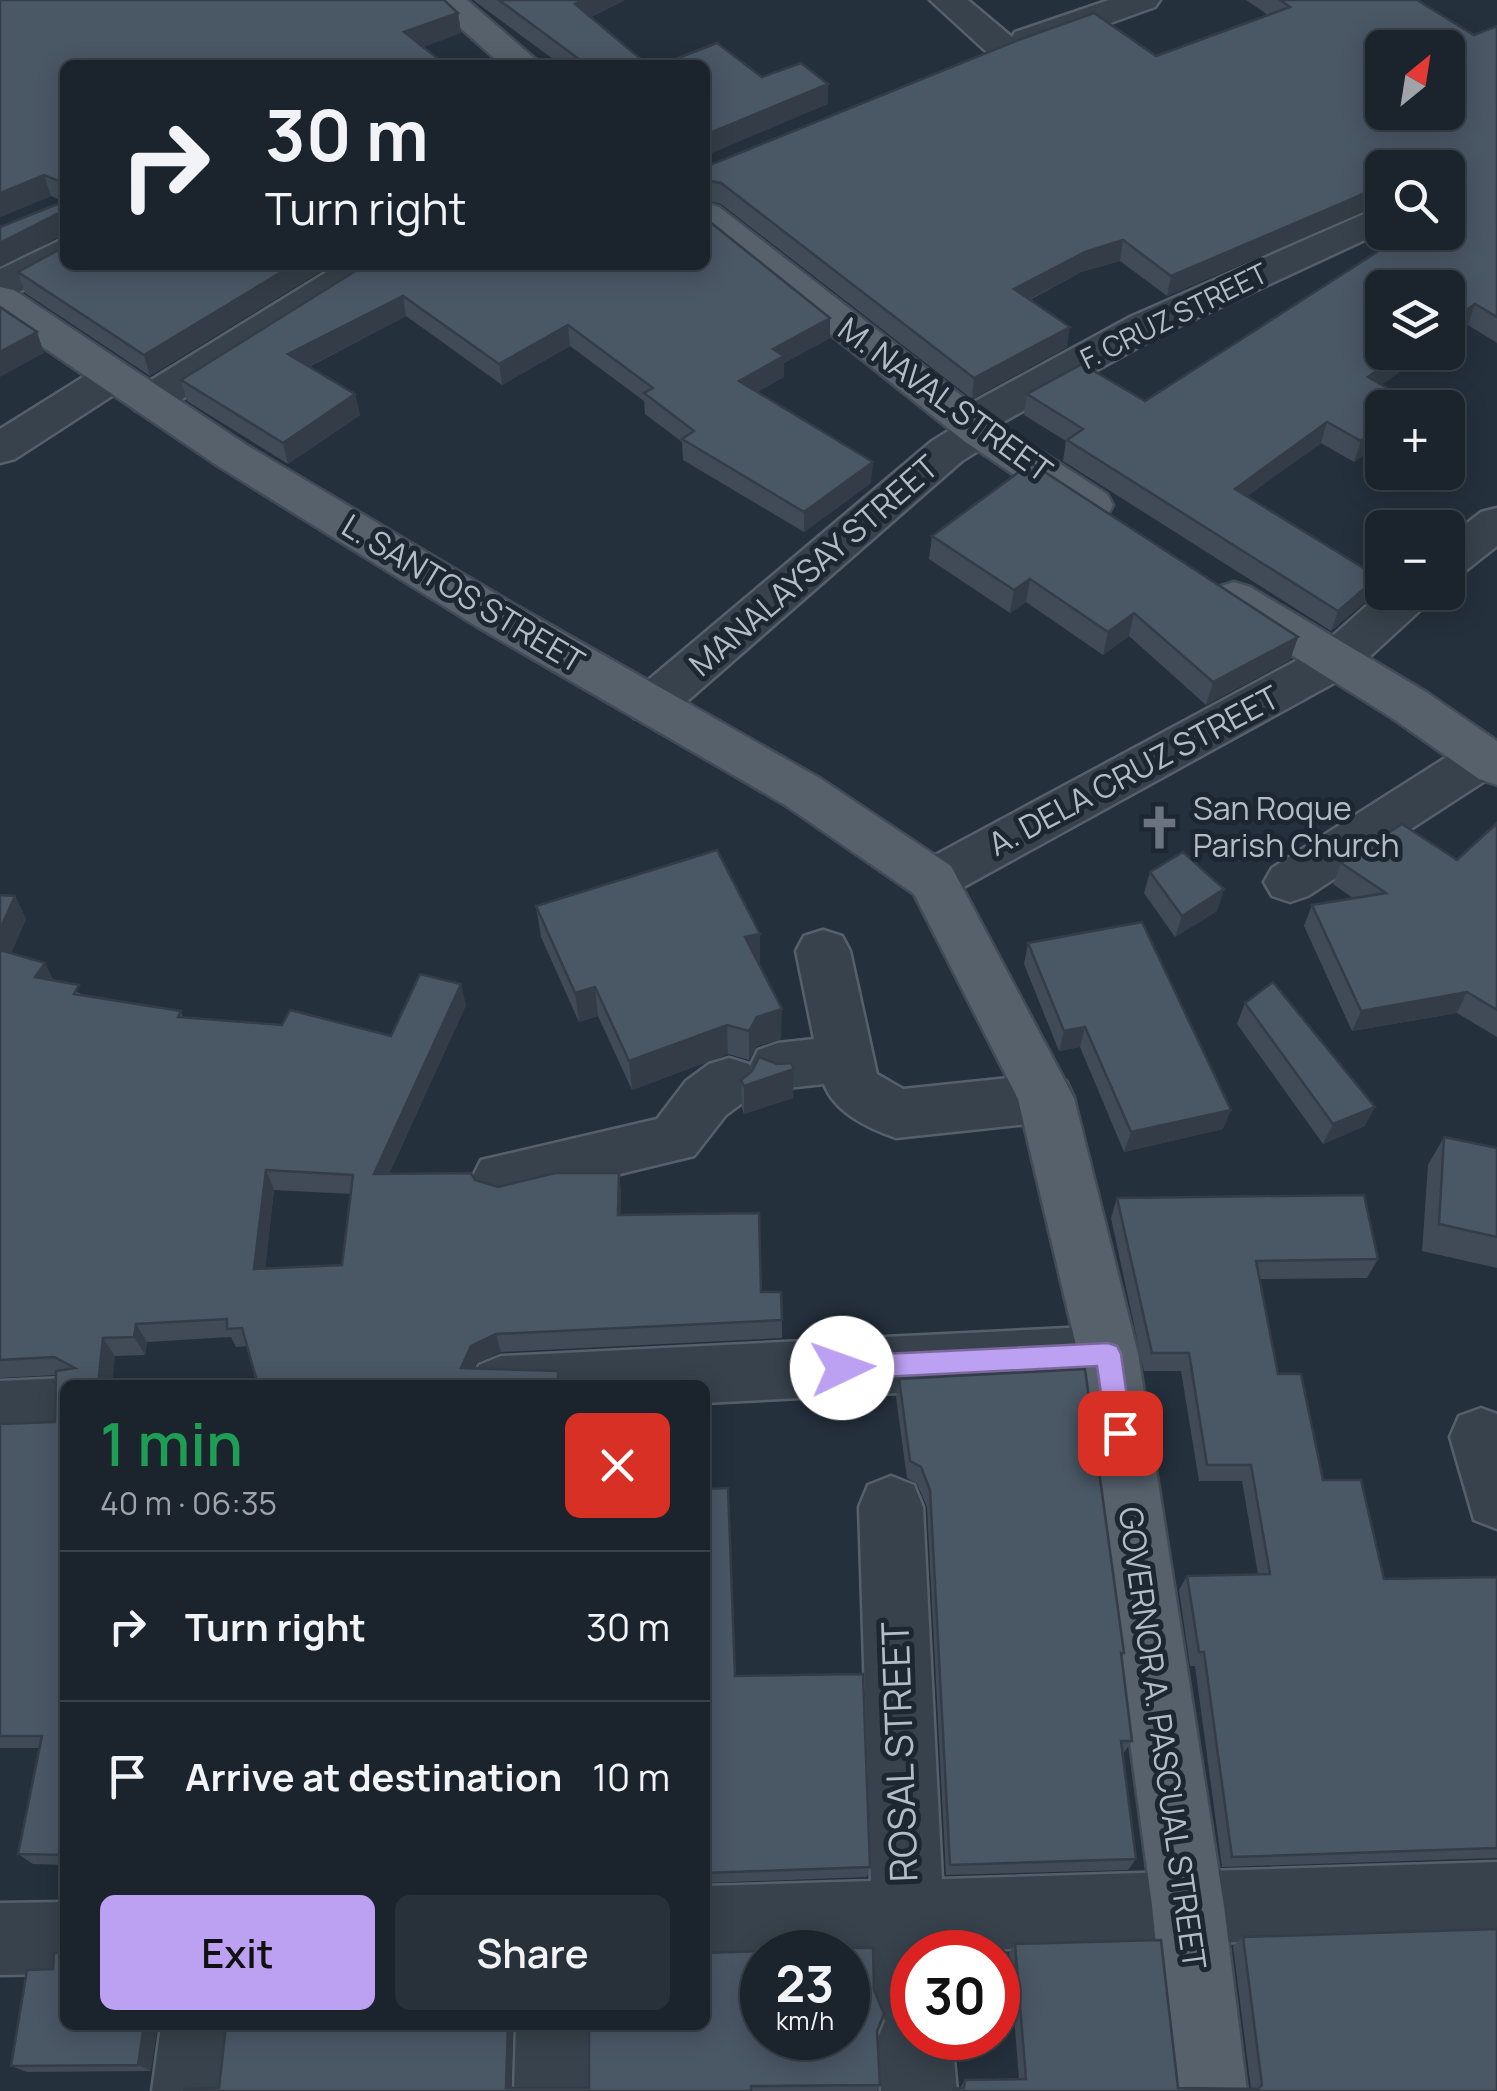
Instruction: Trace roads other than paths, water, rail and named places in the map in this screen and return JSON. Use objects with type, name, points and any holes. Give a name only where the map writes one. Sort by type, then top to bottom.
[{"type":"main road","points":[[446,0],[518,60]]},
{"type":"main road","name":"M. NAVAL STREET","points":[[710,219],[979,430],[1120,524]]},
{"type":"main road","name":"L. SANTOS STREET","points":[[0,299],[298,496],[803,792],[932,880]]},
{"type":"main road","points":[[1202,577],[1336,662],[1485,747]]},
{"type":"main road","name":"GOVERNOR A. PASCUAL STREET","points":[[932,880],[1046,1098],[1108,1354],[1188,1906],[1210,2091]]},
{"type":"street","points":[[946,0],[988,50]]},
{"type":"street","points":[[988,50],[1058,0]]},
{"type":"street","points":[[988,50],[1143,0]]},
{"type":"street","name":"F. CRUZ STREET","points":[[979,430],[987,413],[1145,326],[1365,226]]},
{"type":"street","points":[[0,286],[60,253]]},
{"type":"street","points":[[0,450],[132,388],[356,270]]},
{"type":"street","name":"MANALAYSAY STREET","points":[[651,705],[932,464],[979,430]]},
{"type":"street","points":[[1465,548],[1497,523]]},
{"type":"street","name":"A. DELA CRUZ STREET","points":[[932,880],[1336,662],[1392,610]]},
{"type":"street","points":[[1290,882],[1485,747]]},
{"type":"street","points":[[823,950],[852,1087],[896,1114],[1046,1098]]},
{"type":"street","points":[[501,1178],[674,1139],[706,1098],[753,1073],[846,1059]]},
{"type":"street","points":[[599,1380],[1108,1354]]},
{"type":"street","points":[[0,1410],[60,1407]]},
{"type":"street","points":[[1482,1437],[1497,1498]]},
{"type":"street","name":"ROSAL STREET","points":[[891,1507],[907,1930]]},
{"type":"street","points":[[710,1922],[1497,1898]]},
{"type":"street","points":[[0,1939],[60,1938]]},
{"type":"street","points":[[190,2091],[197,2030]]},
{"type":"street","points":[[552,2091],[553,2030]]},
{"type":"street","points":[[917,2060],[919,2091]]},
{"type":"place","name":"San Roque Parish Church","points":[[1160,827]]}]
